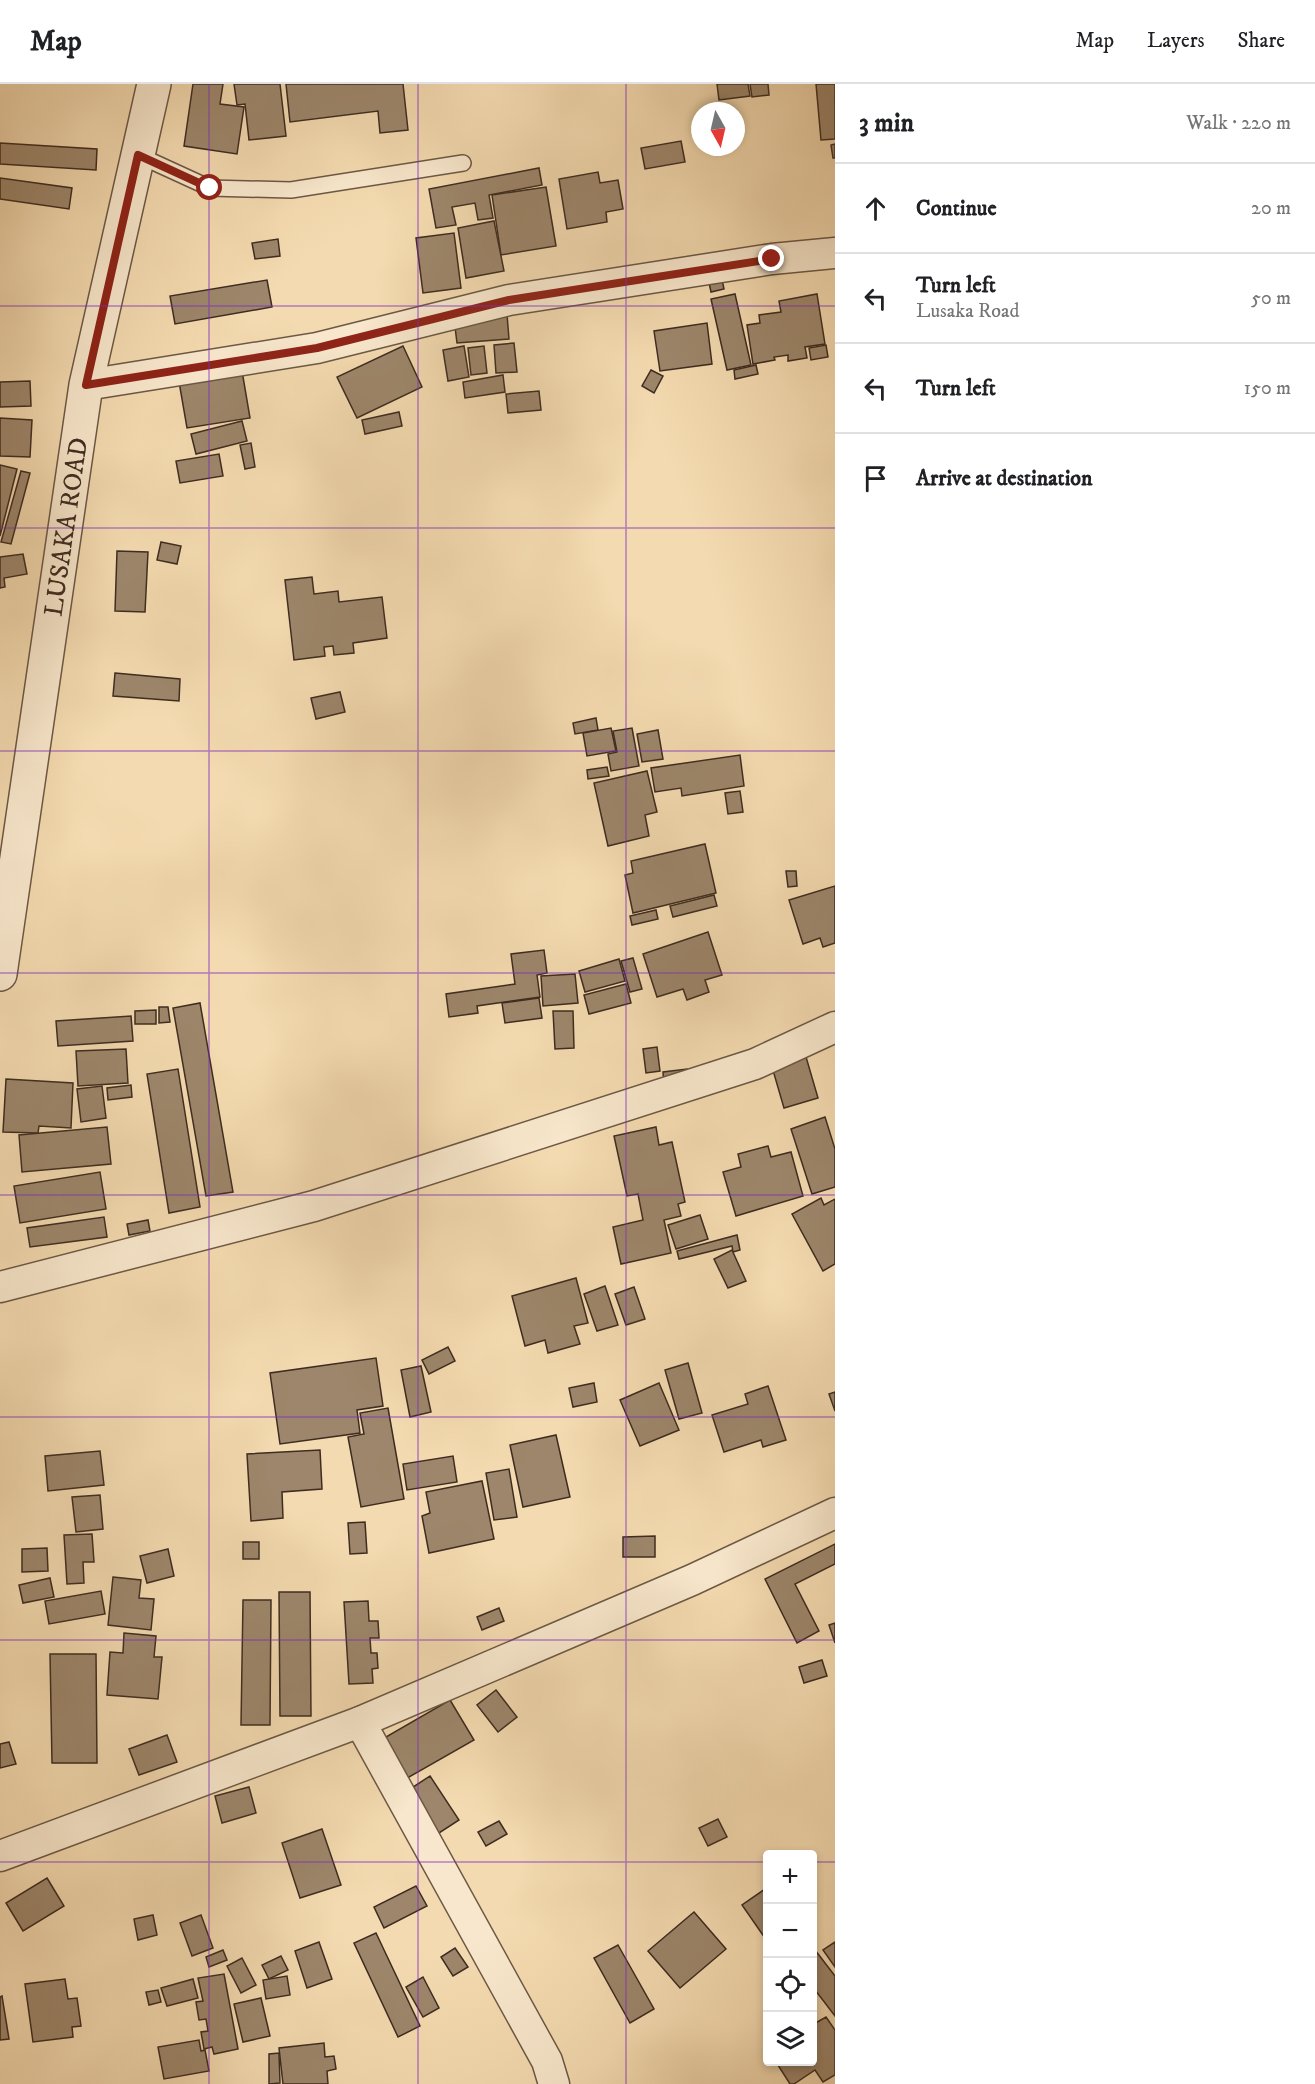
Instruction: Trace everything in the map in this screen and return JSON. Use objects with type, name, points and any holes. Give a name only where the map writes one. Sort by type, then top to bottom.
[{"type":"street","name":"LUSAKA ROAD","points":[[0,974],[86,385],[153,84]]},
{"type":"street","points":[[86,385],[317,348],[509,300],[772,259],[835,253]]},
{"type":"street","points":[[0,1287],[314,1206],[755,1064],[835,1027]]},
{"type":"street","points":[[0,1856],[360,1722],[692,1580],[835,1513]]},
{"type":"street","points":[[360,1722],[547,2061],[554,2084]]},
{"type":"lane","points":[[138,155],[210,188],[291,190],[463,163]]},
{"type":"building","points":[[193,84],[223,84],[220,104],[244,107],[237,154],[184,146]]},
{"type":"building","points":[[234,84],[280,84],[286,136],[249,140],[245,104],[237,105]]},
{"type":"building","points":[[286,84],[403,84],[408,130],[380,133],[378,111],[290,122]]},
{"type":"building","points":[[717,84],[748,84],[750,96],[719,100]]},
{"type":"building","points":[[750,84],[768,84],[769,95],[752,97]]},
{"type":"building","points":[[816,84],[835,84],[835,139],[821,140]]},
{"type":"building","points":[[681,141],[685,162],[645,169],[641,148]]},
{"type":"building","points":[[0,143],[97,149],[96,170],[0,164]]},
{"type":"building","points":[[835,144],[835,158],[833,158],[831,145]]},
{"type":"building","points":[[539,168],[542,185],[489,195],[493,218],[478,220],[475,203],[452,207],[456,225],[436,228],[429,189]]},
{"type":"building","points":[[598,172],[600,183],[618,180],[623,209],[606,212],[607,222],[567,229],[559,179]]},
{"type":"building","points":[[0,178],[72,188],[69,209],[0,199]]},
{"type":"building","points":[[546,187],[556,246],[501,255],[492,195]]},
{"type":"building","points":[[494,221],[504,271],[466,278],[458,228]]},
{"type":"building","points":[[454,233],[461,288],[423,293],[416,238]]},
{"type":"building","points":[[278,239],[280,256],[255,259],[252,243]]},
{"type":"building","points":[[720,270],[724,289],[711,292],[707,273]]},
{"type":"building","points":[[267,280],[272,307],[175,324],[170,296]]},
{"type":"building","points":[[735,294],[751,365],[727,370],[711,299]]},
{"type":"building","points":[[817,294],[825,344],[805,347],[807,358],[788,361],[788,355],[753,364],[747,325],[760,323],[759,315],[781,312],[779,301]]},
{"type":"building","points":[[507,314],[509,339],[457,343],[454,319]]},
{"type":"building","points":[[707,323],[712,364],[660,371],[654,331]]},
{"type":"building","points":[[514,343],[517,372],[496,373],[494,345]]},
{"type":"building","points":[[826,345],[828,357],[811,360],[809,348]]},
{"type":"building","points":[[403,346],[422,387],[357,418],[337,377]]},
{"type":"building","points":[[464,346],[469,377],[448,381],[443,350]]},
{"type":"building","points":[[484,346],[487,373],[471,375],[468,348]]},
{"type":"building","points":[[241,365],[250,418],[187,428],[178,376]]},
{"type":"building","points":[[756,365],[758,374],[735,379],[734,370]]},
{"type":"building","points":[[651,370],[663,376],[654,393],[642,386]]},
{"type":"building","points":[[503,375],[505,392],[465,398],[463,382]]},
{"type":"building","points":[[30,381],[31,406],[0,407],[0,382]]},
{"type":"building","points":[[539,391],[541,410],[508,413],[506,394]]},
{"type":"building","points":[[399,412],[402,426],[365,434],[362,420]]},
{"type":"building","points":[[0,418],[32,420],[30,457],[0,456]]},
{"type":"building","points":[[242,421],[247,441],[196,454],[191,434]]},
{"type":"building","points":[[251,443],[255,467],[245,469],[240,445]]},
{"type":"building","points":[[219,454],[223,476],[180,483],[176,461]]},
{"type":"building","points":[[0,465],[17,469],[0,536]]},
{"type":"building","points":[[21,471],[30,473],[11,544],[1,542]]},
{"type":"building","points":[[161,542],[181,546],[177,564],[157,560]]},
{"type":"building","points":[[117,551],[148,552],[145,612],[115,611]]},
{"type":"building","points":[[23,554],[27,574],[4,578],[5,587],[0,588],[0,557]]},
{"type":"building","points":[[312,577],[314,594],[338,591],[339,602],[382,597],[387,638],[353,643],[354,653],[334,655],[333,646],[324,647],[325,656],[294,660],[285,580]]},
{"type":"building","points":[[115,673],[180,679],[179,701],[113,696]]},
{"type":"building","points":[[340,692],[345,712],[316,719],[311,698]]},
{"type":"building","points":[[596,718],[598,730],[575,734],[573,723]]},
{"type":"building","points":[[611,728],[616,751],[587,756],[583,733]]},
{"type":"building","points":[[632,728],[639,766],[611,771],[608,754],[617,752],[613,731]]},
{"type":"building","points":[[658,730],[663,759],[642,762],[637,734]]},
{"type":"building","points":[[740,755],[744,786],[682,796],[681,788],[655,792],[651,768]]},
{"type":"building","points":[[607,767],[609,776],[588,779],[587,770]]},
{"type":"building","points":[[647,771],[657,812],[645,815],[649,836],[608,846],[594,783]]},
{"type":"building","points":[[740,791],[743,812],[728,814],[725,793]]},
{"type":"building","points":[[705,844],[716,893],[633,913],[625,875],[633,873],[631,861]]},
{"type":"building","points":[[786,871],[796,871],[797,886],[788,887]]},
{"type":"building","points":[[835,886],[835,943],[823,947],[820,938],[803,944],[789,900]]},
{"type":"building","points":[[714,895],[717,906],[673,917],[670,906]]},
{"type":"building","points":[[656,910],[658,919],[632,925],[630,916]]},
{"type":"building","points":[[708,932],[722,975],[705,980],[709,992],[687,1000],[683,989],[657,997],[643,954]]},
{"type":"building","points":[[544,950],[547,973],[537,975],[540,997],[477,1006],[478,1013],[449,1017],[446,994],[515,984],[511,954]]},
{"type":"building","points":[[633,958],[642,989],[630,992],[621,961]]},
{"type":"building","points":[[619,959],[625,981],[585,992],[579,971]]},
{"type":"building","points":[[575,974],[578,1003],[543,1006],[541,976]]},
{"type":"building","points":[[626,984],[631,1003],[589,1014],[584,995]]},
{"type":"building","points":[[539,998],[542,1018],[505,1023],[502,1003]]},
{"type":"building","points":[[200,1003],[233,1192],[206,1196],[173,1008]]},
{"type":"building","points":[[159,1007],[168,1007],[170,1022],[159,1023]]},
{"type":"building","points":[[156,1010],[156,1024],[135,1024],[135,1011]]},
{"type":"building","points":[[553,1011],[573,1011],[574,1048],[555,1049]]},
{"type":"building","points":[[131,1016],[133,1041],[58,1046],[56,1021]]},
{"type":"building","points":[[657,1047],[660,1071],[646,1073],[643,1049]]},
{"type":"building","points":[[126,1049],[128,1083],[78,1086],[76,1051]]},
{"type":"building","points":[[804,1050],[818,1098],[784,1108],[770,1060]]},
{"type":"building","points":[[178,1069],[200,1207],[169,1213],[147,1074]]},
{"type":"building","points":[[687,1069],[688,1083],[664,1085],[663,1072]]},
{"type":"building","points":[[6,1079],[73,1083],[71,1128],[39,1126],[38,1133],[3,1132]]},
{"type":"building","points":[[131,1085],[132,1097],[108,1100],[107,1088]]},
{"type":"building","points":[[102,1086],[106,1118],[81,1122],[77,1089]]},
{"type":"building","points":[[825,1117],[835,1149],[835,1187],[812,1194],[791,1129]]},
{"type":"building","points":[[107,1127],[111,1164],[22,1172],[19,1135]]},
{"type":"building","points":[[656,1127],[659,1145],[672,1142],[685,1202],[678,1204],[681,1216],[664,1220],[671,1253],[621,1264],[613,1227],[643,1220],[638,1194],[627,1196],[614,1136]]},
{"type":"building","points":[[768,1146],[771,1157],[791,1152],[803,1196],[736,1216],[723,1172],[741,1167],[738,1154]]},
{"type":"building","points":[[100,1172],[106,1209],[20,1223],[14,1186]]},
{"type":"building","points":[[821,1198],[824,1205],[835,1199],[835,1264],[823,1271],[792,1214]]},
{"type":"building","points":[[700,1215],[708,1239],[676,1249],[668,1225]]},
{"type":"building","points":[[104,1217],[107,1237],[30,1247],[27,1228]]},
{"type":"building","points":[[148,1220],[150,1231],[129,1235],[127,1224]]},
{"type":"building","points":[[737,1235],[740,1250],[733,1252],[732,1246],[679,1259],[677,1251]]},
{"type":"building","points":[[732,1250],[746,1281],[728,1288],[714,1259]]},
{"type":"building","points":[[576,1278],[588,1323],[574,1326],[580,1344],[548,1353],[545,1340],[525,1346],[512,1296]]},
{"type":"building","points":[[605,1286],[618,1325],[597,1331],[584,1294]]},
{"type":"building","points":[[634,1287],[645,1319],[626,1325],[615,1294]]},
{"type":"building","points":[[448,1347],[455,1361],[429,1374],[422,1360]]},
{"type":"building","points":[[376,1358],[383,1406],[357,1410],[360,1433],[280,1444],[270,1373]]},
{"type":"building","points":[[688,1363],[702,1413],[679,1419],[665,1370]]},
{"type":"building","points":[[421,1366],[431,1412],[410,1417],[401,1370]]},
{"type":"building","points":[[594,1383],[597,1402],[573,1407],[569,1388]]},
{"type":"building","points":[[659,1383],[679,1430],[640,1446],[620,1400]]},
{"type":"building","points":[[768,1386],[786,1440],[763,1447],[761,1440],[724,1452],[712,1415],[748,1404],[745,1394]]},
{"type":"building","points":[[835,1392],[835,1411],[829,1394]]},
{"type":"building","points":[[388,1408],[404,1499],[361,1507],[348,1437],[364,1434],[360,1413]]},
{"type":"building","points":[[556,1435],[570,1497],[523,1507],[510,1445]]},
{"type":"building","points":[[320,1450],[322,1489],[282,1492],[283,1518],[251,1521],[247,1454]]},
{"type":"building","points":[[100,1451],[104,1485],[48,1491],[45,1456]]},
{"type":"building","points":[[453,1456],[457,1482],[407,1490],[403,1464]]},
{"type":"building","points":[[509,1469],[517,1517],[494,1520],[486,1473]]},
{"type":"building","points":[[482,1481],[494,1539],[429,1553],[422,1516],[430,1513],[426,1492]]},
{"type":"building","points":[[100,1495],[103,1529],[76,1532],[72,1497]]},
{"type":"building","points":[[365,1522],[367,1553],[350,1554],[348,1523]]},
{"type":"building","points":[[92,1534],[94,1562],[83,1562],[84,1583],[67,1584],[64,1535]]},
{"type":"building","points":[[655,1536],[655,1557],[623,1557],[623,1537]]},
{"type":"building","points":[[243,1542],[259,1542],[259,1559],[243,1559]]},
{"type":"building","points":[[835,1544],[835,1564],[795,1584],[819,1631],[797,1643],[765,1579]]},
{"type":"building","points":[[47,1548],[48,1571],[22,1572],[22,1549]]},
{"type":"building","points":[[168,1549],[174,1576],[147,1583],[140,1556]]},
{"type":"building","points":[[113,1577],[141,1580],[139,1598],[154,1599],[151,1630],[108,1625]]},
{"type":"building","points":[[50,1578],[54,1597],[23,1603],[19,1585]]},
{"type":"building","points":[[101,1591],[105,1614],[49,1624],[45,1601]]},
{"type":"building","points":[[279,1592],[310,1592],[311,1716],[280,1716]]},
{"type":"building","points":[[243,1600],[271,1600],[270,1725],[241,1725]]},
{"type":"building","points":[[368,1601],[369,1621],[378,1621],[379,1638],[370,1638],[371,1653],[377,1653],[378,1668],[372,1669],[373,1683],[349,1684],[344,1602]]},
{"type":"building","points":[[499,1608],[504,1621],[482,1630],[477,1617]]},
{"type":"building","points":[[835,1623],[835,1643],[829,1625]]},
{"type":"building","points":[[124,1633],[156,1636],[154,1657],[162,1657],[158,1699],[107,1695],[110,1652],[123,1653]]},
{"type":"building","points":[[50,1654],[96,1654],[97,1763],[52,1763]]},
{"type":"building","points":[[822,1660],[827,1676],[804,1683],[799,1667]]},
{"type":"building","points":[[496,1690],[517,1717],[498,1732],[477,1705]]},
{"type":"building","points":[[450,1700],[474,1740],[402,1781],[379,1741]]},
{"type":"building","points":[[167,1735],[177,1762],[139,1775],[129,1749]]},
{"type":"building","points":[[9,1742],[16,1764],[0,1768],[0,1744]]},
{"type":"building","points":[[430,1776],[459,1820],[436,1835],[407,1791]]},
{"type":"building","points":[[249,1787],[256,1813],[222,1823],[215,1796]]},
{"type":"building","points":[[718,1819],[727,1837],[708,1846],[699,1828]]},
{"type":"building","points":[[499,1821],[507,1834],[486,1846],[478,1832]]},
{"type":"building","points":[[322,1829],[341,1885],[300,1898],[282,1843]]},
{"type":"building","points":[[47,1878],[64,1906],[23,1931],[6,1903]]},
{"type":"building","points":[[416,1886],[427,1906],[384,1928],[374,1907]]},
{"type":"building","points":[[763,1890],[763,1935],[742,1905]]},
{"type":"building","points":[[694,1912],[726,1949],[680,1988],[648,1951]]},
{"type":"building","points":[[153,1915],[157,1935],[138,1940],[134,1919]]},
{"type":"building","points":[[201,1915],[213,1948],[192,1956],[180,1923]]},
{"type":"building","points":[[376,1933],[420,2026],[398,2037],[354,1943]]},
{"type":"building","points":[[319,1942],[332,1979],[307,1988],[295,1951]]},
{"type":"building","points":[[835,1942],[835,1967],[823,1950]]},
{"type":"building","points":[[618,1945],[654,2009],[630,2023],[594,1958]]},
{"type":"building","points":[[455,1948],[468,1967],[453,1976],[441,1957]]},
{"type":"building","points":[[223,1950],[227,1960],[209,1967],[206,1957]]},
{"type":"building","points":[[817,1953],[835,1976],[835,2016],[817,1993]]},
{"type":"building","points":[[281,1956],[288,1970],[269,1979],[262,1965]]},
{"type":"building","points":[[242,1958],[256,1985],[241,1993],[227,1966]]},
{"type":"building","points":[[224,1974],[238,2049],[214,2054],[212,2047],[204,2049],[201,2032],[208,2031],[206,2019],[199,2020],[196,2002],[203,2001],[198,1978]]},
{"type":"building","points":[[287,1976],[290,1995],[266,1999],[263,1980]]},
{"type":"building","points":[[423,1977],[439,2008],[423,2017],[406,1987]]},
{"type":"building","points":[[65,1979],[68,1999],[77,1998],[81,2026],[72,2027],[73,2037],[33,2042],[25,1984]]},
{"type":"building","points":[[193,1979],[198,1998],[167,2006],[161,1988]]},
{"type":"building","points":[[158,1990],[161,2002],[149,2005],[146,1992]]},
{"type":"building","points":[[2,1996],[9,2039],[0,2040],[0,1997]]},
{"type":"building","points":[[261,1998],[270,2036],[243,2042],[234,2004]]},
{"type":"building","points":[[826,2017],[835,2030],[835,2075],[823,2082],[815,2070],[794,2084],[790,2084],[779,2066],[817,2066],[817,2022]]},
{"type":"building","points":[[199,2040],[201,2051],[205,2050],[209,2071],[164,2079],[158,2047]]},
{"type":"building","points":[[324,2043],[325,2057],[334,2056],[336,2069],[327,2071],[328,2084],[283,2084],[279,2048]]},
{"type":"building","points":[[279,2053],[280,2083],[269,2084],[269,2054]]},
{"type":"route","points":[[210,188],[138,155],[86,385],[317,348],[509,300],[772,259]]}]
